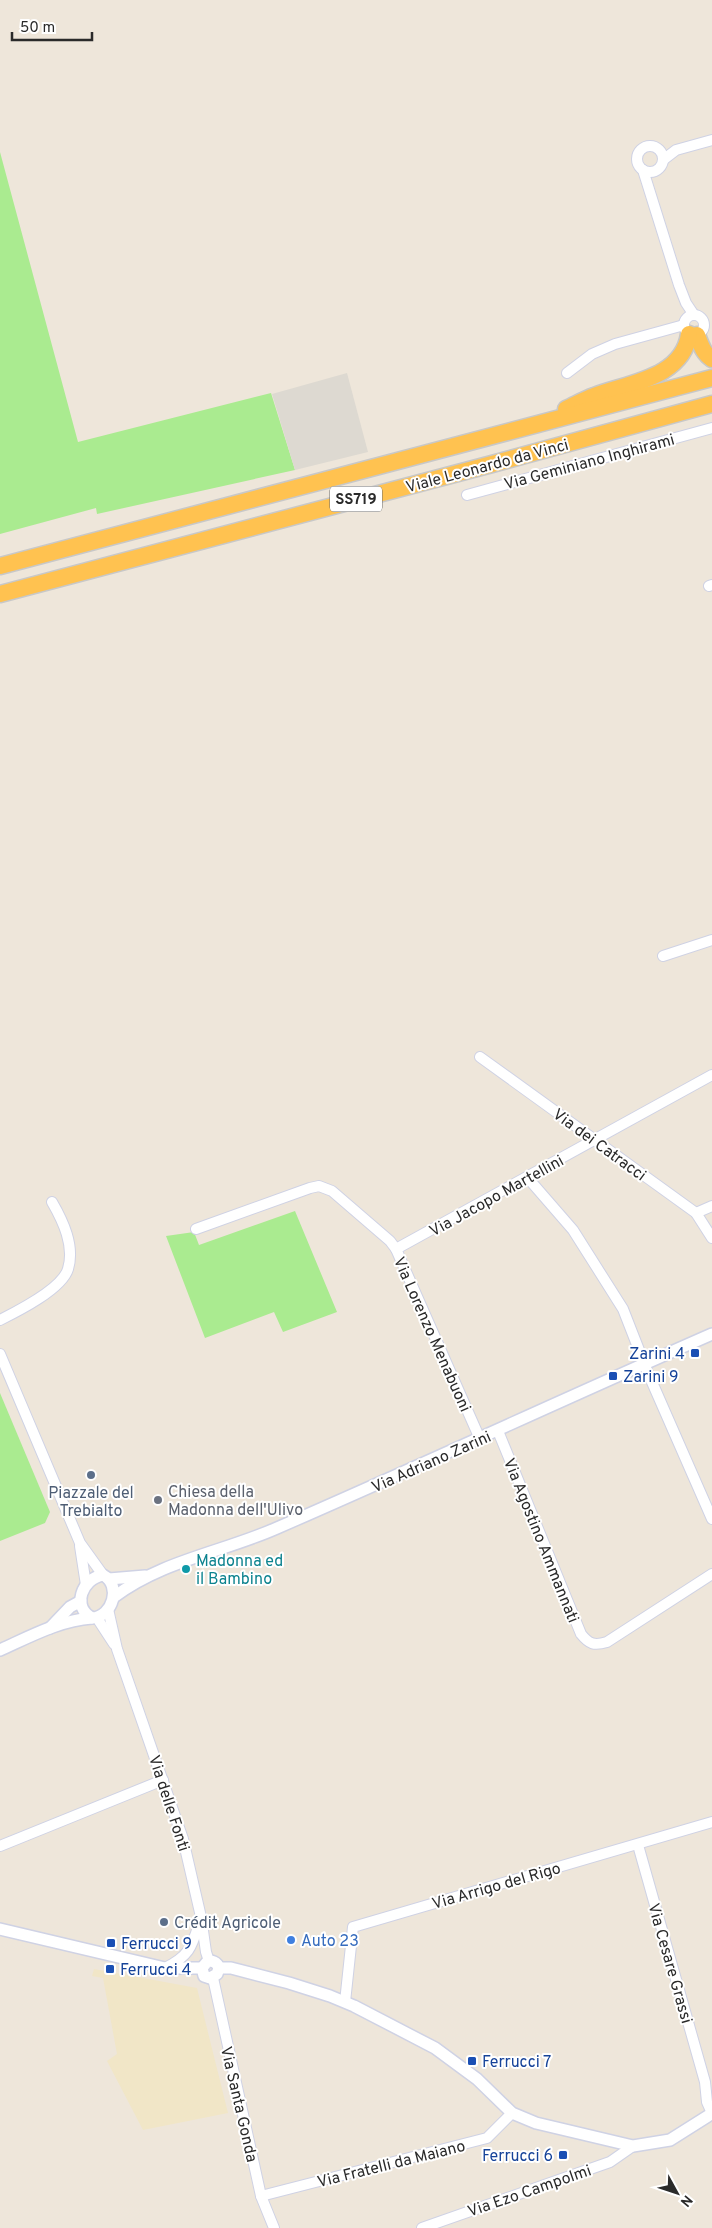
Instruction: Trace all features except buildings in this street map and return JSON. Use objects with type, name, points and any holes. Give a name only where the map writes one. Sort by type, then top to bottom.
[{"type":"highway","points":[[690,326],[702,349],[712,359]]},
{"type":"highway","points":[[532,426],[593,396],[661,372],[678,361],[684,352],[690,326]]},
{"type":"highway","name":"Viale Leonardo da Vinci","points":[[0,566],[712,378]]},
{"type":"highway","name":"Viale Leonardo da Vinci","points":[[0,594],[712,404]]},
{"type":"street","points":[[663,160],[659,150],[654,146],[644,147],[637,158],[637,163],[648,171],[658,170],[663,160],[676,150],[712,140]]},
{"type":"street","points":[[567,373],[592,354],[614,344],[690,326],[686,303],[653,197],[648,171]]},
{"type":"street","name":"Via Geminiano Inghirami","points":[[467,495],[712,428]]},
{"type":"street","points":[[663,956],[712,940]]},
{"type":"street","name":"Via dei Catracci","points":[[480,1057],[696,1213],[712,1238]]},
{"type":"street","name":"Via Jacopo Martellini","points":[[396,1249],[712,1075]]},
{"type":"street","points":[[527,1177],[573,1230],[623,1309],[712,1518]]},
{"type":"street","name":"Via Lorenzo Menabuoni","points":[[196,1230],[319,1186],[332,1191],[396,1249],[480,1439]]},
{"type":"street","points":[[2,1320],[58,1284],[68,1270],[66,1227],[52,1202]]},
{"type":"street","points":[[696,1213],[712,1206]]},
{"type":"street","name":"Via Adriano Zarini","points":[[146,1576],[259,1536],[712,1334]]},
{"type":"street","points":[[0,1354],[80,1543],[112,1584],[114,1597]]},
{"type":"street","points":[[0,1369],[9,1376]]},
{"type":"street","name":"Via Agostino Ammannati","points":[[498,1431],[581,1634],[592,1644],[599,1645],[607,1642],[712,1574]]},
{"type":"street","points":[[80,1543],[86,1585]]},
{"type":"street","points":[[95,1618],[86,1615],[82,1609],[81,1601],[86,1585],[91,1579],[146,1576]]},
{"type":"street","points":[[0,1650],[78,1619],[95,1618],[108,1609],[114,1597],[146,1576]]},
{"type":"street","points":[[49,1629],[70,1607],[81,1601]]},
{"type":"street","name":"Via delle Fonti","points":[[108,1609],[116,1649],[183,1839],[211,1969]]},
{"type":"street","name":"Via delle Fonti","points":[[95,1618],[116,1649]]},
{"type":"street","points":[[0,1846],[163,1780]]},
{"type":"street","name":"Via Arrigo del Rigo","points":[[345,2002],[354,1927],[712,1822]]},
{"type":"street","name":"Via Cesare Grassi","points":[[638,1845],[705,2082],[707,2102],[711,2116]]},
{"type":"street","points":[[165,1968],[178,1962],[189,1951],[201,1917]]},
{"type":"street","points":[[0,1929],[165,1968],[232,1968],[345,2002],[435,2048],[477,2079],[512,2114],[566,2130],[633,2146],[670,2140],[711,2116]]},
{"type":"street","name":"Via Santa Gonda","points":[[211,1969],[261,2196],[274,2228]]},
{"type":"street","name":"Via Cesare Grassi","points":[[705,2082],[712,2095]]},
{"type":"street","name":"Via Fratelli da Maiano","points":[[261,2196],[487,2138],[512,2114]]},
{"type":"street","name":"Via Ezo Campolmi","points":[[422,2228],[610,2162],[633,2146]]},
{"type":"shaded area","points":[[347,373],[368,452],[295,470],[272,394]]},
{"type":"shaded area","points":[[94,1969],[197,1988],[228,2113],[143,2130],[107,2061],[117,2054],[103,1978],[92,1976]]},
{"type":"green space","points":[[0,152],[78,442],[271,393],[295,470],[97,514],[96,508],[0,534]]},
{"type":"green space","points":[[295,1211],[337,1312],[283,1332],[274,1312],[205,1338],[166,1236],[194,1232],[199,1245]]},
{"type":"green space","points":[[0,1393],[50,1512],[45,1523],[0,1541]]},
{"type":"place","name":"Zarini 4","points":[[695,1353]]},
{"type":"place","name":"Zarini 9","points":[[613,1376]]},
{"type":"place","name":"Piazzale del Trebialto","points":[[91,1475]]},
{"type":"place","name":"Chiesa della Madonna dell'Ulivo","points":[[158,1500]]},
{"type":"place","name":"Madonna ed il Bambino","points":[[186,1569]]},
{"type":"place","name":"Crédit Agricole","points":[[164,1922]]},
{"type":"place","name":"Auto 23","points":[[291,1940]]},
{"type":"place","name":"Ferrucci 9","points":[[111,1943]]},
{"type":"place","name":"Ferrucci 4","points":[[110,1969]]},
{"type":"place","name":"Ferrucci 7","points":[[472,2061]]},
{"type":"place","name":"Ferrucci 6","points":[[563,2155]]}]
